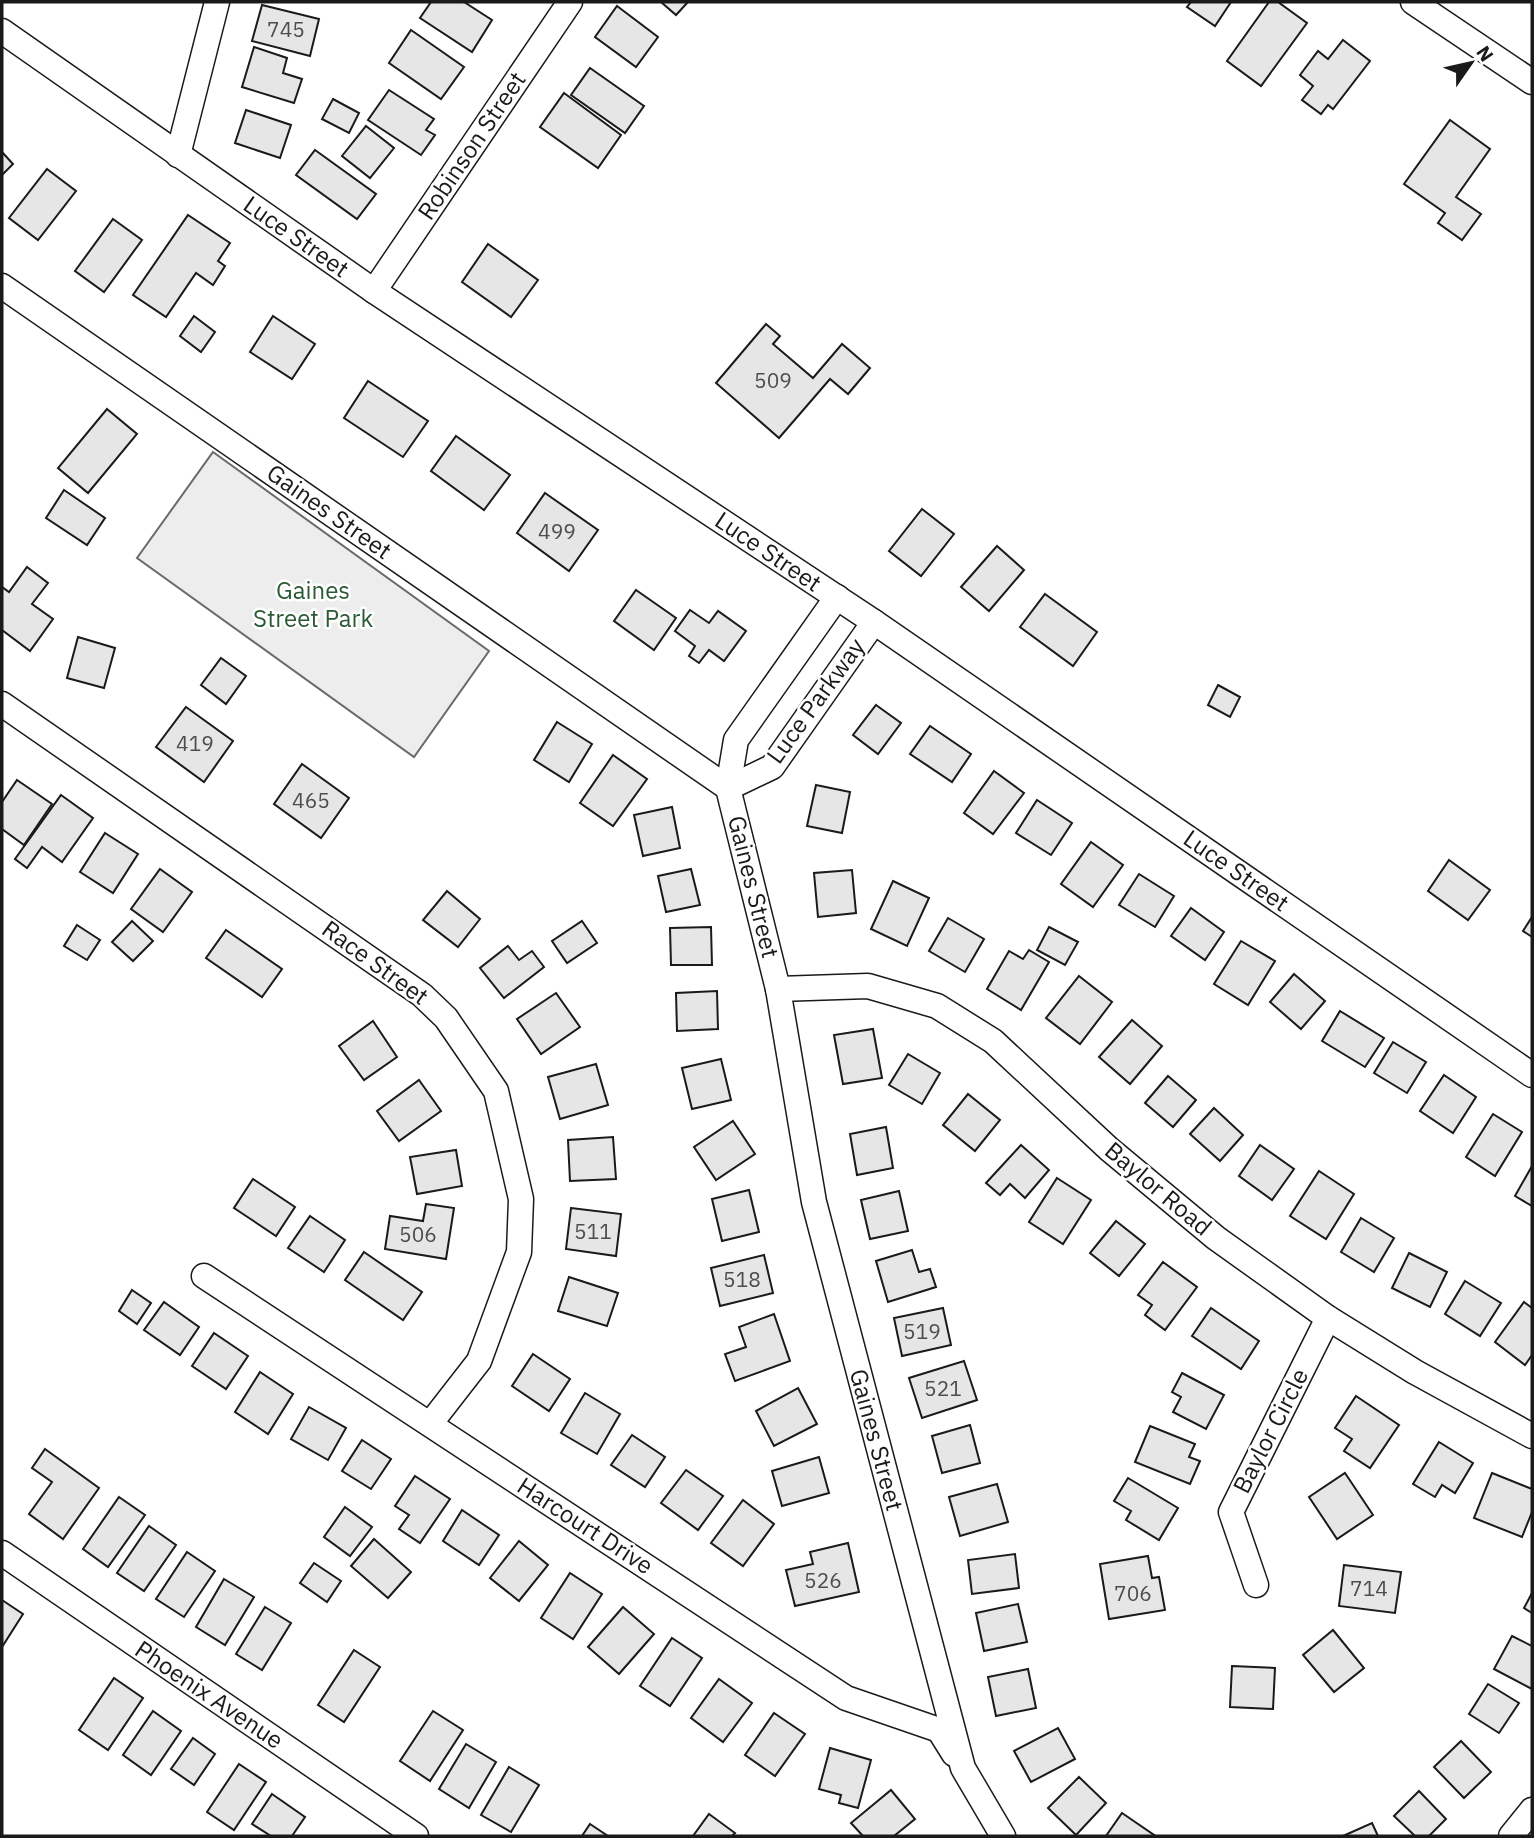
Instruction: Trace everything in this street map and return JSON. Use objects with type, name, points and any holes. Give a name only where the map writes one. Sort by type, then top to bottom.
[{"type":"street","points":[[178,155],[217,2]]},
{"type":"street","name":"Robinson Street","points":[[374,291],[570,2]]},
{"type":"street","points":[[1413,2],[1532,82]]},
{"type":"street","name":"Luce Street","points":[[2,31],[374,291],[874,622],[1532,1075]]},
{"type":"street","name":"Gaines Street","points":[[2,286],[728,788],[778,989],[814,1202],[962,1768],[1003,1836]]},
{"type":"street","name":"Luce Parkway","points":[[728,788],[736,740],[837,597]]},
{"type":"street","name":"Luce Parkway","points":[[728,788],[772,767],[874,622]]},
{"type":"street","name":"Race Street","points":[[2,704],[422,995],[446,1018],[496,1091],[521,1199],[519,1252],[480,1361],[430,1424]]},
{"type":"street","name":"Baylor Road","points":[[778,989],[868,986],[937,1006],[993,1041],[1109,1149],[1216,1238],[1328,1318],[1415,1372],[1532,1436]]},
{"type":"street","name":"Harcourt Drive","points":[[204,1276],[846,1698],[939,1730],[962,1768]]},
{"type":"street","name":"Baylor Circle","points":[[1256,1585],[1231,1512],[1328,1318]]},
{"type":"street","name":"Phoenix Avenue","points":[[2,1553],[416,1836]]},
{"type":"street","points":[[1511,1836],[1532,1810]]},
{"type":"green space","name":"Gaines Street Park","points":[[213,452],[489,651],[414,757],[137,558]]},
{"type":"building","points":[[431,2],[464,2],[492,20],[472,52],[420,18]]},
{"type":"building","points":[[661,2],[688,2],[676,15]]},
{"type":"building","points":[[1191,2],[1231,2],[1215,26],[1187,7]]},
{"type":"building","points":[[1269,2],[1278,2],[1307,23],[1261,86],[1227,61]]},
{"type":"building","points":[[262,5],[319,19],[310,56],[252,41]]},
{"type":"building","points":[[617,6],[658,37],[636,67],[595,37]]},
{"type":"building","points":[[411,30],[464,67],[441,99],[389,63]]},
{"type":"building","points":[[1343,40],[1370,61],[1333,109],[1328,105],[1321,114],[1302,100],[1313,86],[1300,75],[1318,51],[1328,59]]},
{"type":"building","points":[[254,47],[287,58],[283,73],[302,79],[294,103],[242,87]]},
{"type":"building","points":[[590,68],[644,106],[625,133],[571,95]]},
{"type":"building","points":[[389,90],[434,119],[426,130],[435,135],[421,155],[368,120]]},
{"type":"building","points":[[564,93],[621,135],[598,168],[540,127]]},
{"type":"building","points":[[333,99],[359,113],[349,133],[322,119]]},
{"type":"building","points":[[246,110],[291,125],[280,158],[235,143]]},
{"type":"building","points":[[1450,120],[1490,149],[1456,197],[1481,214],[1462,240],[1438,223],[1445,213],[1404,184]]},
{"type":"building","points":[[366,126],[394,148],[370,178],[342,156]]},
{"type":"building","points":[[315,150],[376,194],[357,219],[296,175]]},
{"type":"building","points":[[2,152],[13,164],[2,175]]},
{"type":"building","points":[[47,169],[76,191],[38,240],[9,218]]},
{"type":"building","points":[[188,215],[230,243],[218,261],[225,266],[213,285],[196,273],[166,317],[133,295]]},
{"type":"building","points":[[113,219],[142,240],[104,292],[75,271]]},
{"type":"building","points":[[488,244],[538,280],[511,317],[462,282]]},
{"type":"building","points":[[194,316],[215,332],[201,352],[180,336]]},
{"type":"building","points":[[273,316],[315,344],[292,379],[250,352]]},
{"type":"building","points":[[766,324],[780,336],[773,344],[813,378],[842,344],[870,368],[848,394],[830,379],[779,438],[716,383]]},
{"type":"building","points":[[368,381],[428,421],[403,457],[344,418]]},
{"type":"building","points":[[107,409],[137,434],[88,493],[58,468]]},
{"type":"building","points":[[456,436],[510,475],[484,510],[431,471]]},
{"type":"building","points":[[64,490],[105,518],[87,545],[46,518]]},
{"type":"building","points":[[545,493],[598,530],[569,571],[517,533]]},
{"type":"building","points":[[922,509],[954,534],[921,576],[889,551]]},
{"type":"building","points":[[997,546],[1024,570],[989,611],[961,587]]},
{"type":"building","points":[[27,567],[48,583],[32,604],[53,619],[30,651],[2,630],[2,587],[9,592]]},
{"type":"building","points":[[636,590],[676,618],[654,650],[614,621]]},
{"type":"building","points":[[1045,594],[1097,632],[1073,666],[1020,627]]},
{"type":"building","points":[[690,610],[709,623],[718,611],[746,631],[724,661],[709,650],[699,663],[689,656],[695,646],[675,631]]},
{"type":"building","points":[[78,637],[115,648],[104,688],[67,678]]},
{"type":"building","points":[[221,658],[246,676],[226,704],[201,685]]},
{"type":"building","points":[[1218,685],[1240,697],[1230,717],[1208,705]]},
{"type":"building","points":[[876,705],[901,723],[878,754],[853,735]]},
{"type":"building","points":[[186,707],[233,741],[204,782],[156,747]]},
{"type":"building","points":[[557,722],[592,744],[569,782],[534,760]]},
{"type":"building","points":[[930,726],[971,754],[952,782],[910,754]]},
{"type":"building","points":[[613,755],[647,779],[613,826],[580,803]]},
{"type":"building","points":[[302,764],[349,798],[321,838],[274,804]]},
{"type":"building","points":[[994,771],[1024,793],[993,834],[964,813]]},
{"type":"building","points":[[17,780],[52,804],[24,845],[2,829],[2,802]]},
{"type":"building","points":[[816,785],[850,792],[842,833],[807,826]]},
{"type":"building","points":[[61,795],[93,818],[62,862],[42,847],[27,868],[15,859]]},
{"type":"building","points":[[1037,800],[1072,823],[1051,855],[1016,833]]},
{"type":"building","points":[[672,807],[680,848],[643,856],[634,815]]},
{"type":"building","points":[[105,833],[138,854],[113,893],[80,872]]},
{"type":"building","points":[[1091,842],[1123,865],[1093,907],[1061,884]]},
{"type":"building","points":[[1449,860],[1490,890],[1468,920],[1428,891]]},
{"type":"building","points":[[160,869],[192,892],[163,932],[131,909]]},
{"type":"building","points":[[691,869],[700,905],[666,912],[658,876]]},
{"type":"building","points":[[852,870],[856,913],[818,917],[814,873]]},
{"type":"building","points":[[1139,874],[1174,896],[1155,927],[1119,905]]},
{"type":"building","points":[[893,881],[929,898],[907,946],[871,929]]},
{"type":"building","points":[[447,891],[480,919],[458,947],[423,920]]},
{"type":"building","points":[[1191,908],[1224,932],[1205,960],[1171,936]]},
{"type":"building","points":[[1532,917],[1532,937],[1523,931]]},
{"type":"building","points":[[948,918],[984,939],[965,972],[929,951]]},
{"type":"building","points":[[132,921],[153,941],[133,961],[112,942]]},
{"type":"building","points":[[582,921],[597,943],[567,963],[552,941]]},
{"type":"building","points":[[77,925],[100,940],[87,960],[64,946]]},
{"type":"building","points":[[711,927],[712,965],[671,965],[670,928]]},
{"type":"building","points":[[1049,927],[1078,942],[1065,965],[1037,950]]},
{"type":"building","points":[[226,930],[282,969],[262,997],[206,958]]},
{"type":"building","points":[[1241,941],[1275,961],[1248,1005],[1214,984]]},
{"type":"building","points":[[508,946],[519,960],[532,951],[544,967],[504,998],[480,968]]},
{"type":"building","points":[[1029,950],[1049,962],[1021,1010],[987,989],[1009,951],[1023,959]]},
{"type":"building","points":[[1294,974],[1325,1001],[1301,1029],[1270,1002]]},
{"type":"building","points":[[1079,976],[1112,1002],[1080,1044],[1046,1018]]},
{"type":"building","points":[[717,991],[718,1029],[677,1031],[676,993]]},
{"type":"building","points":[[556,993],[580,1027],[541,1054],[517,1019]]},
{"type":"building","points":[[1340,1011],[1384,1038],[1365,1067],[1322,1041]]},
{"type":"building","points":[[1132,1020],[1162,1046],[1130,1084],[1099,1057]]},
{"type":"building","points":[[373,1021],[397,1057],[364,1080],[339,1046]]},
{"type":"building","points":[[873,1029],[882,1078],[843,1084],[834,1035]]},
{"type":"building","points":[[1393,1042],[1426,1062],[1407,1093],[1374,1073]]},
{"type":"building","points":[[908,1054],[940,1073],[922,1104],[889,1085]]},
{"type":"building","points":[[721,1059],[731,1100],[692,1109],[682,1068]]},
{"type":"building","points":[[596,1064],[608,1105],[560,1119],[548,1077]]},
{"type":"building","points":[[1444,1075],[1476,1097],[1453,1133],[1420,1111]]},
{"type":"building","points":[[1168,1076],[1196,1100],[1173,1127],[1145,1103]]},
{"type":"building","points":[[419,1080],[441,1111],[399,1141],[377,1111]]},
{"type":"building","points":[[968,1094],[1000,1120],[975,1151],[943,1125]]},
{"type":"building","points":[[1214,1108],[1243,1135],[1220,1161],[1190,1134]]},
{"type":"building","points":[[1493,1114],[1522,1132],[1495,1176],[1466,1157]]},
{"type":"building","points":[[733,1121],[755,1154],[716,1180],[694,1147]]},
{"type":"building","points":[[886,1127],[893,1168],[857,1175],[850,1134]]},
{"type":"building","points":[[613,1137],[616,1179],[570,1181],[568,1140]]},
{"type":"building","points":[[1021,1145],[1049,1170],[1025,1198],[1010,1184],[1000,1195],[986,1183]]},
{"type":"building","points":[[1260,1145],[1294,1169],[1272,1200],[1239,1176]]},
{"type":"building","points":[[456,1150],[462,1186],[417,1194],[410,1157]]},
{"type":"building","points":[[1532,1166],[1532,1206],[1515,1196]]},
{"type":"building","points":[[1319,1171],[1354,1194],[1326,1239],[1290,1216]]},
{"type":"building","points":[[1057,1178],[1091,1200],[1063,1244],[1029,1222]]},
{"type":"building","points":[[253,1179],[295,1207],[276,1236],[234,1208]]},
{"type":"building","points":[[749,1190],[759,1232],[722,1241],[712,1199]]},
{"type":"building","points":[[899,1191],[908,1231],[870,1239],[861,1200]]},
{"type":"building","points":[[426,1204],[454,1208],[446,1259],[385,1249],[390,1216],[423,1221]]},
{"type":"building","points":[[571,1208],[621,1214],[616,1256],[566,1249]]},
{"type":"building","points":[[310,1216],[345,1240],[324,1272],[288,1248]]},
{"type":"building","points":[[1361,1218],[1394,1238],[1374,1272],[1341,1252]]},
{"type":"building","points":[[1116,1221],[1145,1244],[1119,1276],[1090,1253]]},
{"type":"building","points":[[912,1250],[919,1272],[930,1269],[936,1287],[888,1302],[876,1261]]},
{"type":"building","points":[[364,1252],[422,1292],[403,1320],[345,1280]]},
{"type":"building","points":[[1409,1253],[1447,1272],[1430,1307],[1392,1288]]},
{"type":"building","points":[[764,1255],[773,1293],[720,1306],[711,1268]]},
{"type":"building","points":[[1163,1262],[1197,1287],[1165,1330],[1145,1315],[1152,1305],[1138,1295]]},
{"type":"building","points":[[569,1277],[618,1293],[607,1326],[558,1311]]},
{"type":"building","points":[[1465,1281],[1501,1303],[1480,1336],[1445,1314]]},
{"type":"building","points":[[132,1290],[151,1303],[137,1324],[119,1311]]},
{"type":"building","points":[[164,1302],[199,1327],[180,1355],[144,1330]]},
{"type":"building","points":[[1524,1302],[1532,1308],[1532,1355],[1525,1365],[1495,1342]]},
{"type":"building","points":[[943,1308],[951,1345],[902,1356],[894,1318]]},
{"type":"building","points":[[1211,1308],[1259,1341],[1241,1369],[1192,1336]]},
{"type":"building","points":[[774,1314],[790,1361],[735,1381],[725,1354],[746,1347],[739,1327]]},
{"type":"building","points":[[214,1333],[248,1356],[226,1389],[192,1366]]},
{"type":"building","points":[[533,1354],[570,1379],[549,1411],[512,1386]]},
{"type":"building","points":[[964,1361],[977,1400],[922,1418],[909,1378]]},
{"type":"building","points":[[260,1372],[293,1394],[268,1434],[235,1412]]},
{"type":"building","points":[[1182,1373],[1224,1395],[1206,1429],[1173,1412],[1181,1397],[1172,1392]]},
{"type":"building","points":[[798,1388],[817,1424],[774,1446],[756,1411]]},
{"type":"building","points":[[585,1393],[620,1414],[597,1454],[561,1433]]},
{"type":"building","points":[[1356,1396],[1399,1425],[1370,1468],[1344,1451],[1352,1439],[1335,1428]]},
{"type":"building","points":[[309,1407],[346,1428],[328,1460],[291,1439]]},
{"type":"building","points":[[970,1425],[980,1463],[942,1473],[932,1436]]},
{"type":"building","points":[[1150,1426],[1195,1444],[1189,1457],[1200,1461],[1190,1484],[1135,1462]]},
{"type":"building","points":[[632,1435],[665,1457],[645,1487],[611,1465]]},
{"type":"building","points":[[362,1440],[391,1459],[371,1489],[342,1471]]},
{"type":"building","points":[[1439,1442],[1473,1463],[1455,1493],[1442,1485],[1435,1497],[1413,1484]]},
{"type":"building","points":[[45,1449],[99,1488],[63,1539],[29,1514],[52,1482],[32,1468]]},
{"type":"building","points":[[819,1457],[829,1493],[782,1506],[772,1471]]},
{"type":"building","points":[[686,1470],[723,1496],[698,1530],[661,1503]]},
{"type":"building","points":[[1345,1473],[1373,1515],[1337,1539],[1309,1497]]},
{"type":"building","points":[[1492,1473],[1532,1489],[1532,1512],[1522,1537],[1474,1518]]},
{"type":"building","points":[[415,1476],[450,1499],[420,1543],[399,1529],[409,1515],[395,1506]]},
{"type":"building","points":[[1128,1478],[1178,1508],[1159,1540],[1126,1520],[1131,1511],[1114,1501]]},
{"type":"building","points":[[997,1484],[1008,1522],[960,1536],[949,1497]]},
{"type":"building","points":[[119,1497],[145,1515],[108,1567],[83,1549]]},
{"type":"building","points":[[743,1500],[774,1524],[743,1566],[711,1543]]},
{"type":"building","points":[[345,1507],[372,1527],[350,1556],[324,1537]]},
{"type":"building","points":[[462,1510],[499,1535],[479,1565],[443,1541]]},
{"type":"building","points":[[149,1526],[176,1545],[144,1591],[117,1573]]},
{"type":"building","points":[[374,1539],[411,1572],[388,1598],[351,1566]]},
{"type":"building","points":[[519,1541],[548,1565],[519,1601],[490,1578]]},
{"type":"building","points":[[848,1543],[859,1592],[795,1606],[786,1570],[813,1564],[810,1552]]},
{"type":"building","points":[[187,1552],[215,1571],[184,1617],[156,1599]]},
{"type":"building","points":[[1015,1554],[1019,1588],[972,1594],[968,1560]]},
{"type":"building","points":[[1148,1556],[1152,1578],[1159,1577],[1165,1610],[1109,1619],[1100,1564]]},
{"type":"building","points":[[314,1563],[341,1581],[327,1602],[300,1583]]},
{"type":"building","points":[[1344,1565],[1401,1572],[1395,1613],[1339,1606]]},
{"type":"building","points":[[570,1573],[602,1594],[573,1639],[541,1618]]},
{"type":"building","points":[[224,1579],[254,1597],[225,1645],[196,1627]]},
{"type":"building","points":[[1532,1593],[1532,1613],[1524,1608]]},
{"type":"building","points":[[2,1600],[23,1614],[2,1647]]},
{"type":"building","points":[[1018,1604],[1027,1642],[984,1651],[976,1613]]},
{"type":"building","points":[[265,1607],[291,1623],[262,1670],[236,1654]]},
{"type":"building","points":[[623,1607],[654,1634],[619,1674],[588,1647]]},
{"type":"building","points":[[1333,1630],[1364,1668],[1334,1692],[1303,1655]]},
{"type":"building","points":[[1512,1636],[1532,1646],[1532,1689],[1494,1669]]},
{"type":"building","points":[[672,1638],[702,1658],[670,1706],[640,1686]]},
{"type":"building","points":[[354,1650],[380,1667],[344,1722],[318,1705]]},
{"type":"building","points":[[1232,1666],[1275,1668],[1273,1709],[1230,1707]]},
{"type":"building","points":[[1028,1669],[1036,1708],[996,1716],[988,1677]]},
{"type":"building","points":[[114,1678],[143,1698],[108,1750],[79,1730]]},
{"type":"building","points":[[719,1679],[752,1703],[723,1742],[691,1718]]},
{"type":"building","points":[[1488,1684],[1519,1703],[1499,1733],[1469,1714]]},
{"type":"building","points":[[153,1711],[181,1731],[151,1775],[123,1755]]},
{"type":"building","points":[[433,1711],[463,1730],[430,1781],[400,1761]]},
{"type":"building","points":[[774,1713],[805,1734],[775,1776],[745,1755]]},
{"type":"building","points":[[1058,1728],[1075,1759],[1031,1782],[1014,1751]]},
{"type":"building","points":[[193,1738],[215,1754],[194,1785],[171,1769]]},
{"type":"building","points":[[1461,1741],[1491,1772],[1464,1798],[1434,1767]]},
{"type":"building","points":[[466,1744],[496,1762],[469,1808],[439,1789]]},
{"type":"building","points":[[830,1748],[871,1760],[858,1808],[839,1803],[841,1795],[819,1789]]},
{"type":"building","points":[[239,1764],[266,1782],[234,1830],[207,1812]]},
{"type":"building","points":[[509,1767],[539,1785],[511,1832],[481,1815]]},
{"type":"building","points":[[1079,1777],[1106,1803],[1076,1835],[1048,1808]]},
{"type":"building","points":[[891,1790],[915,1819],[894,1836],[863,1836],[851,1823]]},
{"type":"building","points":[[1419,1791],[1446,1819],[1429,1836],[1415,1836],[1394,1816]]},
{"type":"building","points":[[272,1794],[305,1817],[292,1836],[271,1836],[252,1824]]},
{"type":"building","points":[[1122,1813],[1154,1835],[1106,1836]]},
{"type":"building","points":[[709,1814],[735,1833],[732,1836],[693,1836]]},
{"type":"building","points":[[1372,1823],[1378,1836],[1343,1836]]},
{"type":"building","points":[[590,1824],[608,1836],[582,1836]]}]
